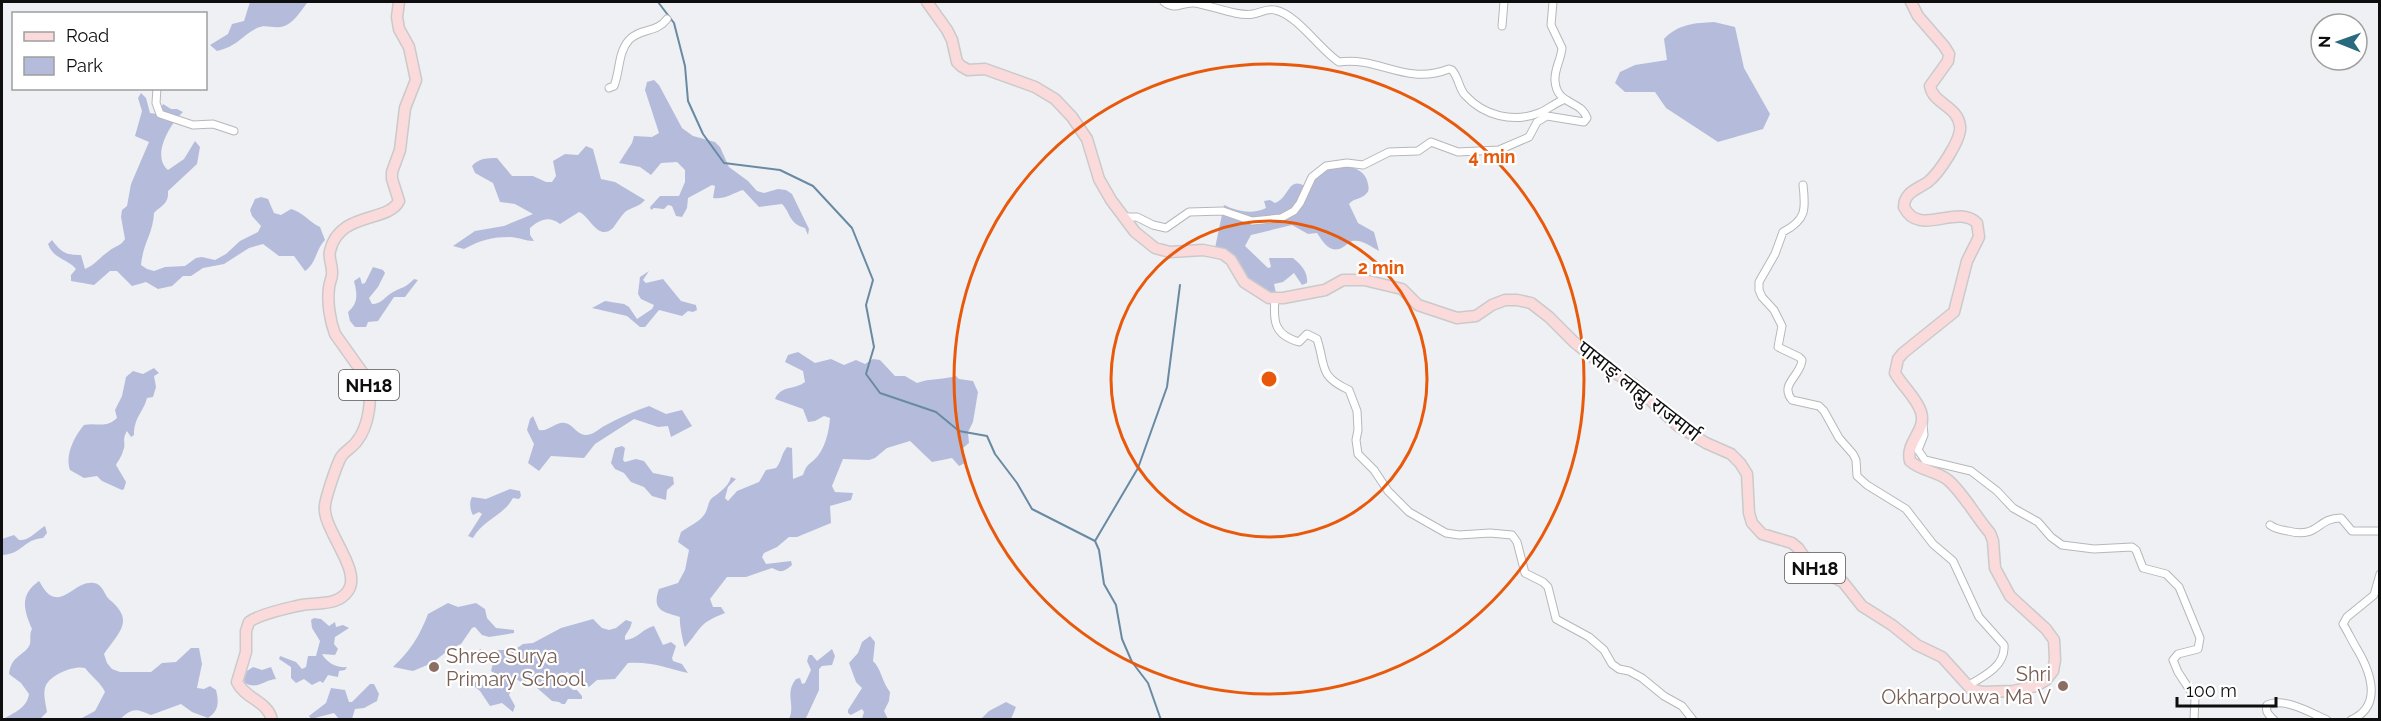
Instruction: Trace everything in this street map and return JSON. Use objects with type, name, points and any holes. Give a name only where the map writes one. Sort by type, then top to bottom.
[{"type":"main road","name":"NH18","points":[[272,720],[266,706],[246,695],[237,682],[246,652],[246,631],[249,622],[262,615],[297,605],[333,602],[349,590],[351,582],[349,571],[324,507],[339,462],[361,434],[369,409],[370,387],[332,326],[328,299],[332,275],[329,254],[331,247],[344,229],[356,220],[390,211],[399,201],[392,172],[400,150],[405,108],[416,80],[409,47],[399,29],[397,17],[399,2]]},
{"type":"main road","points":[[927,2],[952,40],[957,62],[961,66],[968,70],[985,69],[1035,87],[1055,99],[1072,117],[1087,139],[1099,179],[1135,232],[1155,248],[1163,251],[1176,253],[1203,250],[1224,254],[1231,260],[1244,282],[1264,296],[1275,298]]},
{"type":"main road","points":[[1911,2],[1918,16],[1949,54],[1948,61],[1930,86],[1931,93],[1957,115],[1960,132],[1953,148],[1936,174],[1908,195],[1904,207],[1911,215],[1924,222],[1965,216],[1977,223],[1980,233],[1967,261],[1954,312],[1904,353],[1895,366],[1898,379],[1910,393],[1922,414],[1922,423],[1908,450],[1910,461],[1930,473],[1945,478],[1959,493],[1990,533],[1993,541],[1995,568],[2010,596],[2046,628],[2054,640],[2053,671],[2037,686],[1989,693],[1977,692],[1967,686]]},
{"type":"main road","name":"पासाङ् लाह्मु राजमार्ग","points":[[1275,298],[1325,290],[1343,280],[1357,280],[1402,289],[1418,305],[1457,318],[1476,316],[1491,305],[1505,300],[1531,303],[1601,364],[1633,384],[1678,426],[1706,443],[1731,454],[1740,463],[1747,474],[1749,513],[1756,529],[1762,534],[1791,543],[1798,548],[1810,565],[1843,582],[1862,606],[1892,625],[1917,645],[1942,657],[1967,686]]},
{"type":"street","points":[[1164,2],[1175,7],[1192,3],[1252,15],[1266,10],[1276,10],[1306,31],[1339,62],[1356,61],[1419,76],[1449,69],[1456,74],[1464,94],[1487,112],[1507,117],[1516,119],[1537,114],[1563,100]]},
{"type":"street","points":[[1502,26],[1504,2]]},
{"type":"street","points":[[1123,217],[1137,217],[1166,228],[1189,213],[1223,211],[1252,221],[1281,218],[1294,211],[1312,177],[1326,166],[1347,163],[1363,165],[1389,152],[1418,151],[1431,142],[1464,152],[1507,148],[1529,137],[1537,122],[1547,116],[1584,122],[1587,118],[1582,109],[1563,100],[1557,90],[1555,69],[1562,48],[1551,25],[1553,2]]},
{"type":"street","points":[[609,88],[614,86],[622,51],[630,38],[657,28],[667,19]]},
{"type":"street","points":[[157,90],[156,103],[160,114],[193,125],[213,124],[234,130]]},
{"type":"street","points":[[1803,185],[1802,218],[1793,228],[1783,232],[1775,254],[1760,282],[1762,297],[1782,326],[1778,347],[1802,360],[1800,370],[1788,385],[1788,394],[1792,400],[1819,406],[1824,411],[1839,438],[1853,454],[1856,460],[1856,472],[1861,480],[1906,510],[1938,548],[1953,561],[1979,617],[2004,645],[2004,655],[1996,667],[1967,686]]},
{"type":"street","points":[[1275,298],[1274,320],[1278,330],[1299,342],[1307,334],[1317,339],[1323,368],[1330,380],[1349,390],[1357,411],[1358,454],[1374,470],[1396,500],[1409,512],[1446,533],[1459,535],[1490,533],[1512,536],[1517,543],[1525,573],[1544,582],[1548,587],[1556,619],[1589,637],[1604,650],[1619,669],[1642,678],[1664,696],[1682,706],[1693,720]]},
{"type":"street","points":[[1922,423],[1924,435],[1918,450],[1925,460],[1971,471],[1997,491],[2013,508],[2038,522],[2051,537],[2062,544],[2094,549],[2132,547],[2136,550],[2143,568],[2162,572],[2172,579],[2183,597],[2191,621],[2200,638],[2198,649],[2178,654],[2173,660],[2195,698],[2194,720]]},
{"type":"street","points":[[2270,525],[2274,529],[2300,535],[2311,533],[2331,519],[2341,518],[2352,531],[2379,531]]},
{"type":"street","points":[[2351,720],[2368,713],[2376,705],[2378,692],[2373,675],[2343,624],[2347,617],[2374,595],[2379,574]]},
{"type":"street","points":[[2274,720],[2266,709],[2267,705],[2277,702],[2313,711],[2327,720]]},
{"type":"green space","points":[[250,2],[345,2],[307,3],[288,24],[280,27],[260,27],[230,47],[217,51],[210,45],[228,34],[232,24],[244,21]]},
{"type":"green space","points":[[1714,22],[1735,27],[1744,68],[1770,114],[1763,129],[1718,142],[1666,108],[1655,92],[1625,92],[1615,83],[1620,72],[1635,65],[1667,60],[1664,39],[1675,30],[1694,24]]},
{"type":"green space","points":[[654,80],[682,128],[693,136],[715,142],[720,147],[729,167],[757,191],[764,193],[778,189],[792,194],[809,229],[808,235],[805,228],[793,221],[782,204],[759,207],[743,190],[725,197],[713,198],[715,186],[712,185],[688,198],[687,208],[682,217],[676,216],[672,206],[668,205],[664,209],[651,210],[650,207],[660,196],[679,196],[685,182],[685,170],[677,162],[661,163],[651,175],[640,167],[619,163],[634,136],[652,137],[659,133],[645,90],[647,82]]},
{"type":"green space","points":[[141,93],[146,98],[150,113],[157,114],[163,104],[183,112],[164,140],[161,157],[168,170],[184,159],[195,141],[200,147],[197,164],[168,191],[166,202],[154,213],[141,265],[154,271],[165,267],[185,266],[196,258],[215,260],[226,254],[240,241],[258,232],[261,226],[250,210],[255,199],[261,197],[268,199],[274,213],[281,215],[291,209],[320,227],[325,240],[309,268],[305,271],[294,256],[279,256],[263,244],[249,248],[224,264],[203,268],[191,276],[183,276],[172,286],[158,289],[146,282],[132,286],[117,271],[110,271],[94,285],[71,281],[71,275],[76,269],[53,253],[48,244],[52,240],[64,252],[81,255],[85,269],[125,239],[122,210],[127,206],[131,184],[149,142],[135,136],[142,111],[138,98]]},
{"type":"green space","points":[[586,146],[593,149],[601,179],[615,182],[645,200],[625,212],[613,228],[603,232],[594,227],[579,212],[560,224],[548,219],[537,223],[530,228],[530,235],[534,241],[503,237],[476,243],[464,249],[453,246],[475,231],[504,226],[533,214],[515,204],[500,202],[493,183],[475,173],[472,166],[477,161],[497,158],[512,176],[533,176],[546,182],[552,182],[556,176],[553,161],[565,154],[578,155]]},
{"type":"green space","points":[[1342,165],[1359,170],[1367,180],[1368,192],[1349,204],[1358,223],[1374,232],[1379,251],[1359,241],[1352,241],[1341,248],[1332,249],[1317,233],[1308,234],[1292,225],[1251,235],[1245,246],[1268,268],[1271,267],[1269,258],[1293,258],[1305,272],[1307,283],[1302,285],[1294,273],[1283,282],[1274,284],[1276,293],[1250,283],[1215,248],[1224,205],[1245,211],[1261,210],[1266,208],[1264,201],[1270,200],[1275,203],[1296,184],[1308,188],[1322,171]]},
{"type":"green space","points":[[373,267],[385,273],[369,298],[372,304],[381,302],[414,279],[418,280],[405,297],[394,297],[378,321],[368,322],[366,327],[355,327],[350,321],[348,312],[356,301],[354,281],[360,277],[362,284],[365,283]]},
{"type":"green space","points":[[649,271],[643,280],[646,283],[663,279],[681,301],[696,305],[697,310],[688,311],[682,316],[659,310],[645,327],[640,327],[627,316],[592,308],[605,301],[624,304],[629,307],[637,319],[652,309],[654,305],[641,299],[638,294],[640,277]]},
{"type":"green space","points":[[798,352],[815,363],[831,359],[844,365],[856,360],[865,364],[873,359],[880,360],[895,376],[905,376],[917,383],[956,376],[959,379],[973,381],[978,392],[973,422],[968,432],[969,443],[963,448],[965,463],[959,466],[952,458],[932,462],[910,441],[887,448],[869,460],[843,459],[832,486],[835,492],[853,493],[851,500],[830,506],[831,523],[797,537],[789,537],[777,547],[764,553],[762,557],[766,564],[791,561],[792,565],[787,569],[780,571],[772,568],[746,577],[727,577],[710,599],[713,607],[721,607],[725,613],[705,623],[685,647],[680,617],[660,609],[657,602],[659,589],[678,583],[685,570],[689,550],[678,542],[681,532],[702,518],[711,499],[721,492],[731,477],[736,479],[728,487],[725,498],[728,501],[737,491],[759,482],[766,470],[776,468],[787,447],[792,448],[793,479],[803,475],[807,466],[818,456],[826,440],[830,418],[824,416],[808,422],[803,409],[775,399],[784,390],[805,382],[803,371],[785,362],[788,355]]},
{"type":"green space","points":[[154,368],[159,373],[154,376],[156,387],[153,397],[147,398],[135,424],[134,435],[131,437],[127,431],[122,455],[116,465],[126,482],[124,489],[102,481],[97,476],[84,478],[70,470],[71,446],[84,425],[105,424],[117,418],[115,410],[122,396],[126,377],[133,371],[143,374]]},
{"type":"green space","points":[[649,406],[666,414],[682,410],[692,426],[671,437],[668,426],[658,427],[634,419],[595,444],[584,458],[551,456],[539,471],[528,463],[534,444],[527,430],[533,416],[539,430],[565,423],[582,434],[588,435]]},
{"type":"green space","points":[[622,446],[625,448],[623,460],[625,462],[636,459],[644,461],[653,473],[673,477],[674,484],[667,490],[666,500],[652,496],[644,487],[631,482],[624,473],[615,469],[611,463],[615,448]]},
{"type":"green space","points":[[510,489],[520,491],[519,499],[513,498],[473,538],[468,536],[482,514],[479,512],[473,515],[470,506],[472,497],[486,499]]},
{"type":"green space","points":[[45,526],[47,533],[43,538],[31,541],[14,552],[2,555],[2,539],[14,535],[19,540],[26,539]]},
{"type":"green space","points":[[39,581],[47,593],[55,597],[60,597],[88,583],[94,583],[118,607],[122,614],[122,627],[104,654],[112,669],[120,672],[151,672],[162,663],[176,662],[191,648],[199,648],[202,664],[197,688],[204,689],[210,686],[216,690],[218,702],[214,712],[208,718],[192,712],[181,704],[151,715],[134,710],[120,719],[80,719],[95,711],[105,692],[85,668],[80,667],[62,672],[47,683],[44,693],[47,712],[41,718],[3,719],[19,709],[28,699],[29,694],[21,683],[9,674],[15,659],[30,644],[32,629],[25,603],[28,592]]},
{"type":"green space","points":[[448,603],[458,607],[476,603],[485,609],[487,618],[496,628],[514,630],[514,633],[489,637],[482,635],[475,627],[461,644],[450,649],[432,663],[413,671],[393,667],[414,643],[428,614]]},
{"type":"green space","points":[[321,619],[329,626],[335,622],[336,627],[343,625],[349,628],[335,637],[334,644],[338,649],[335,655],[322,654],[333,664],[347,667],[339,671],[338,677],[328,675],[323,683],[320,681],[312,685],[304,679],[296,683],[291,678],[291,667],[279,659],[280,656],[296,662],[302,669],[306,667],[308,656],[316,656],[320,641],[312,628],[311,620]]},
{"type":"green space","points":[[593,619],[602,628],[609,630],[616,628],[626,620],[632,622],[625,640],[654,626],[663,645],[671,642],[676,646],[673,661],[682,664],[688,673],[651,664],[628,663],[615,679],[597,680],[589,687],[567,672],[561,675],[561,680],[573,690],[577,690],[582,699],[568,699],[565,704],[552,701],[528,680],[523,683],[512,677],[513,686],[509,695],[515,706],[513,712],[502,703],[490,706],[480,691],[470,683],[473,681],[491,689],[504,682],[501,677],[491,671],[493,663],[478,652],[480,649],[489,653],[514,650],[561,628]]},
{"type":"green space","points":[[870,636],[875,642],[873,661],[890,692],[884,711],[888,719],[862,719],[864,712],[862,709],[851,715],[848,713],[862,688],[856,682],[849,663],[858,653],[862,642]]},
{"type":"green space","points":[[832,649],[835,656],[832,665],[822,666],[819,669],[819,690],[807,716],[805,719],[789,719],[791,690],[796,679],[800,678],[802,684],[805,683],[811,670],[807,661],[809,655],[817,661]]},
{"type":"green space","points":[[253,667],[262,670],[271,667],[276,679],[257,685],[245,683],[247,671]]},
{"type":"green space","points":[[370,684],[374,684],[379,694],[377,701],[364,708],[355,709],[352,719],[339,719],[334,713],[311,719],[309,716],[326,703],[331,688],[345,690],[349,702],[352,702]]},
{"type":"green space","points":[[1006,702],[1016,707],[1011,719],[981,719],[989,711]]},
{"type":"waterway","points":[[658,2],[674,23],[685,66],[688,101],[703,134],[724,163],[780,170],[813,186],[852,228],[873,280],[866,305],[874,347],[866,374],[880,393],[936,412],[959,431],[987,436],[995,454],[1017,483],[1032,509],[1095,541],[1099,550],[1104,584],[1116,605],[1122,639],[1132,662],[1148,683],[1161,720]]},
{"type":"waterway","points":[[1095,541],[1138,468],[1167,387],[1180,285]]},
{"type":"place","name":"Shree Surya Primary School","points":[[434,667]]},
{"type":"place","name":"Shri Okharpouwa Ma V","points":[[2063,686]]}]
